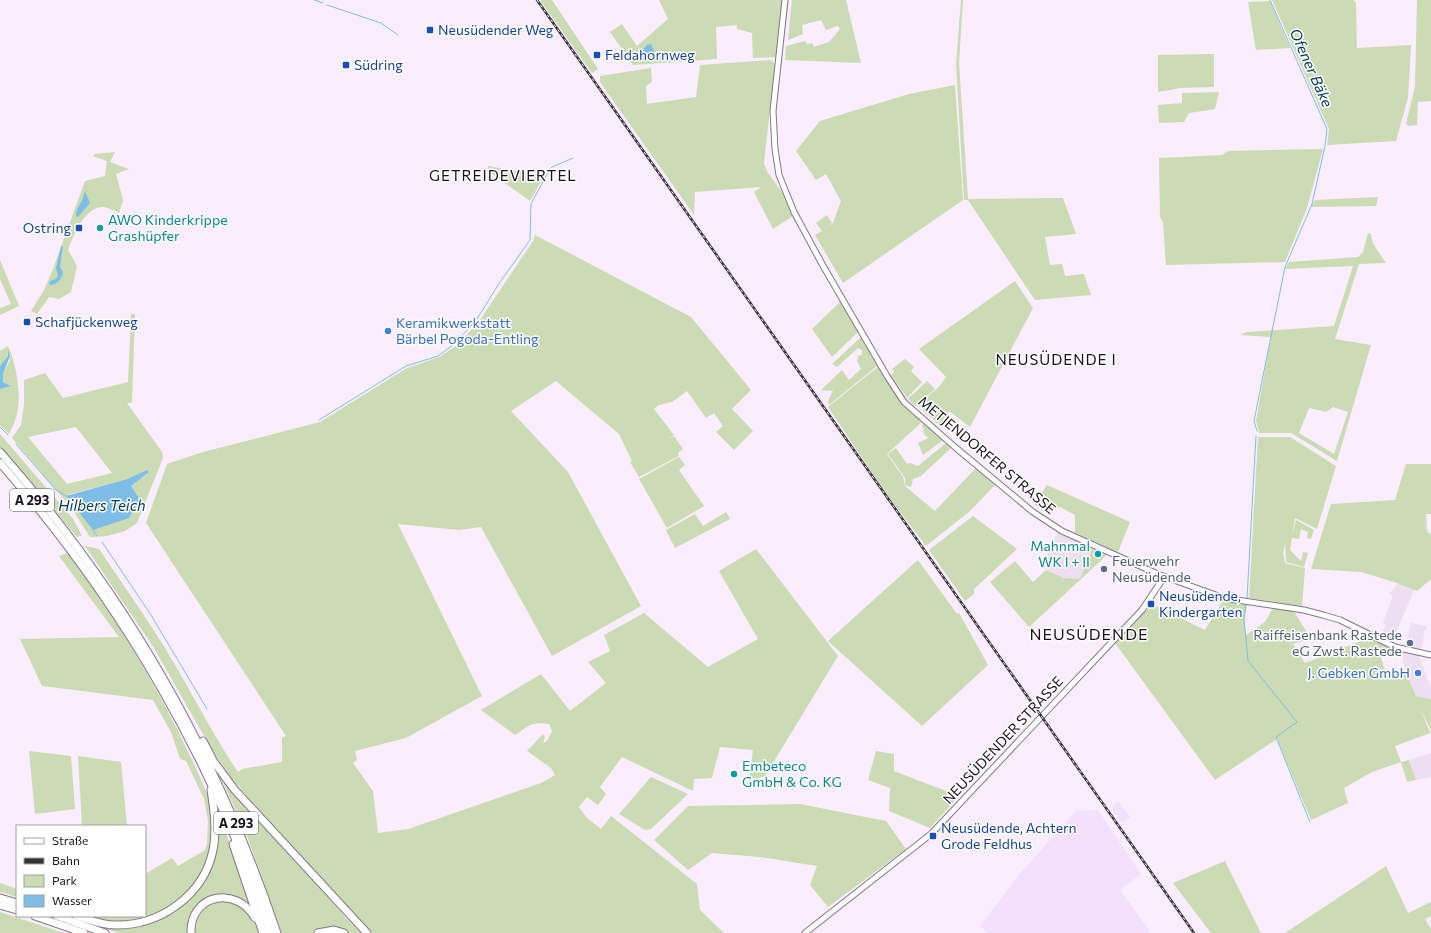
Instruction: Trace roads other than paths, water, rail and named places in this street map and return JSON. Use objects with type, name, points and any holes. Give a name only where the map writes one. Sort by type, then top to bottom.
[{"type":"highway","name":"A 293","points":[[0,452],[66,537],[147,649],[185,716],[233,814],[251,859],[277,933]]},
{"type":"highway","name":"A 293","points":[[0,463],[66,537]]},
{"type":"highway","name":"A 293","points":[[78,554],[142,653],[172,706],[207,776],[245,862],[270,933]]},
{"type":"highway","points":[[185,716],[194,725],[214,762],[234,789],[367,933]]},
{"type":"highway","points":[[207,776],[211,790],[224,819],[263,933]]},
{"type":"highway","points":[[80,917],[103,924],[132,925],[162,915],[187,897],[203,875],[213,850],[215,827],[211,790]]},
{"type":"highway","points":[[0,898],[16,903]]},
{"type":"highway","points":[[191,933],[193,918],[201,906],[217,899],[226,898],[236,899],[249,908],[263,933]]},
{"type":"highway","points":[[0,905],[16,910]]},
{"type":"highway","points":[[38,917],[84,933]]},
{"type":"highway","points":[[60,917],[105,933]]},
{"type":"highway","points":[[63,925],[67,930],[73,933]]},
{"type":"highway","points":[[318,933],[334,930],[344,933]]},
{"type":"street","name":"METJENDORFER STRASSE","points":[[785,0],[778,58],[773,128],[774,149],[783,186],[794,212],[822,264],[899,396],[951,444],[1040,518],[1062,532],[1164,576],[1224,598],[1304,610],[1323,615],[1340,620],[1395,647],[1431,655]]},
{"type":"street","name":"NEUSÜDENDER STRASSE","points":[[805,933],[912,851],[933,832],[1142,610],[1164,576]]},
{"type":"water","points":[[651,44],[655,53],[653,56],[643,59],[637,57],[647,45]]},
{"type":"water","points":[[85,191],[90,203],[78,217],[76,216],[77,210]]},
{"type":"water","points":[[61,246],[63,246],[60,267],[63,272],[58,282],[51,285],[49,284],[50,281],[56,279],[58,276],[56,268]]},
{"type":"water","points":[[8,350],[10,356],[3,374],[3,382],[11,386],[0,389],[0,366],[8,356]]},
{"type":"water","name":"Hilbers Teich","points":[[147,470],[149,472],[131,486],[139,498],[129,518],[93,530],[66,496],[127,479]]},
{"type":"waterway","points":[[314,0],[323,3]]},
{"type":"waterway","name":"Ofener Bäke","points":[[1270,0],[1327,129],[1325,145]]},
{"type":"waterway","points":[[327,5],[381,23],[398,35]]},
{"type":"waterway","points":[[1257,431],[1254,421],[1285,267],[1312,204],[1325,146]]},
{"type":"waterway","points":[[319,420],[406,366],[438,356],[453,345],[475,322],[500,282],[530,240],[531,204],[546,176],[552,167],[573,158]]},
{"type":"waterway","points":[[0,427],[8,435]]},
{"type":"waterway","points":[[1247,599],[1256,436]]},
{"type":"waterway","points":[[16,444],[56,490],[66,496]]},
{"type":"waterway","points":[[93,530],[97,536]]},
{"type":"waterway","points":[[102,542],[151,615],[207,709]]},
{"type":"waterway","points":[[1246,604],[1244,619],[1248,661],[1297,722],[1276,737],[1310,822]]},
{"type":"railway","points":[[537,0],[1194,933]]},
{"type":"place","name":"Neusüdender Weg","points":[[430,30]]},
{"type":"place","name":"Feldahornweg","points":[[597,55]]},
{"type":"place","name":"Südring","points":[[346,65]]},
{"type":"place","name":"Ostring","points":[[79,228]]},
{"type":"place","name":"AWO Kinderkrippe Grashüpfer","points":[[100,228]]},
{"type":"place","name":"Schafjückenweg","points":[[27,322]]},
{"type":"place","name":"Keramikwerkstatt Bärbel Pogoda-Entling","points":[[388,331]]},
{"type":"place","name":"Mahnmal WK I + II","points":[[1098,554]]},
{"type":"place","name":"Feuerwehr Neusüdende","points":[[1104,569]]},
{"type":"place","name":"Neusüdende, Kindergarten","points":[[1151,604]]},
{"type":"place","name":"Raiffeisenbank Rastede eG Zwst. Rastede","points":[[1410,643]]},
{"type":"place","name":"J. Gebken GmbH","points":[[1418,673]]},
{"type":"place","name":"Embeteco GmbH & Co. KG","points":[[734,774]]},
{"type":"place","name":"Neusüdende, Achtern Grode Feldhus","points":[[933,836]]},
{"type":"district","name":"GETREIDEVIERTEL","points":[[503,176]]},
{"type":"district","name":"NEUSÜDENDE I","points":[[1056,360]]},
{"type":"district","name":"NEUSÜDENDE","points":[[1089,634]]}]
